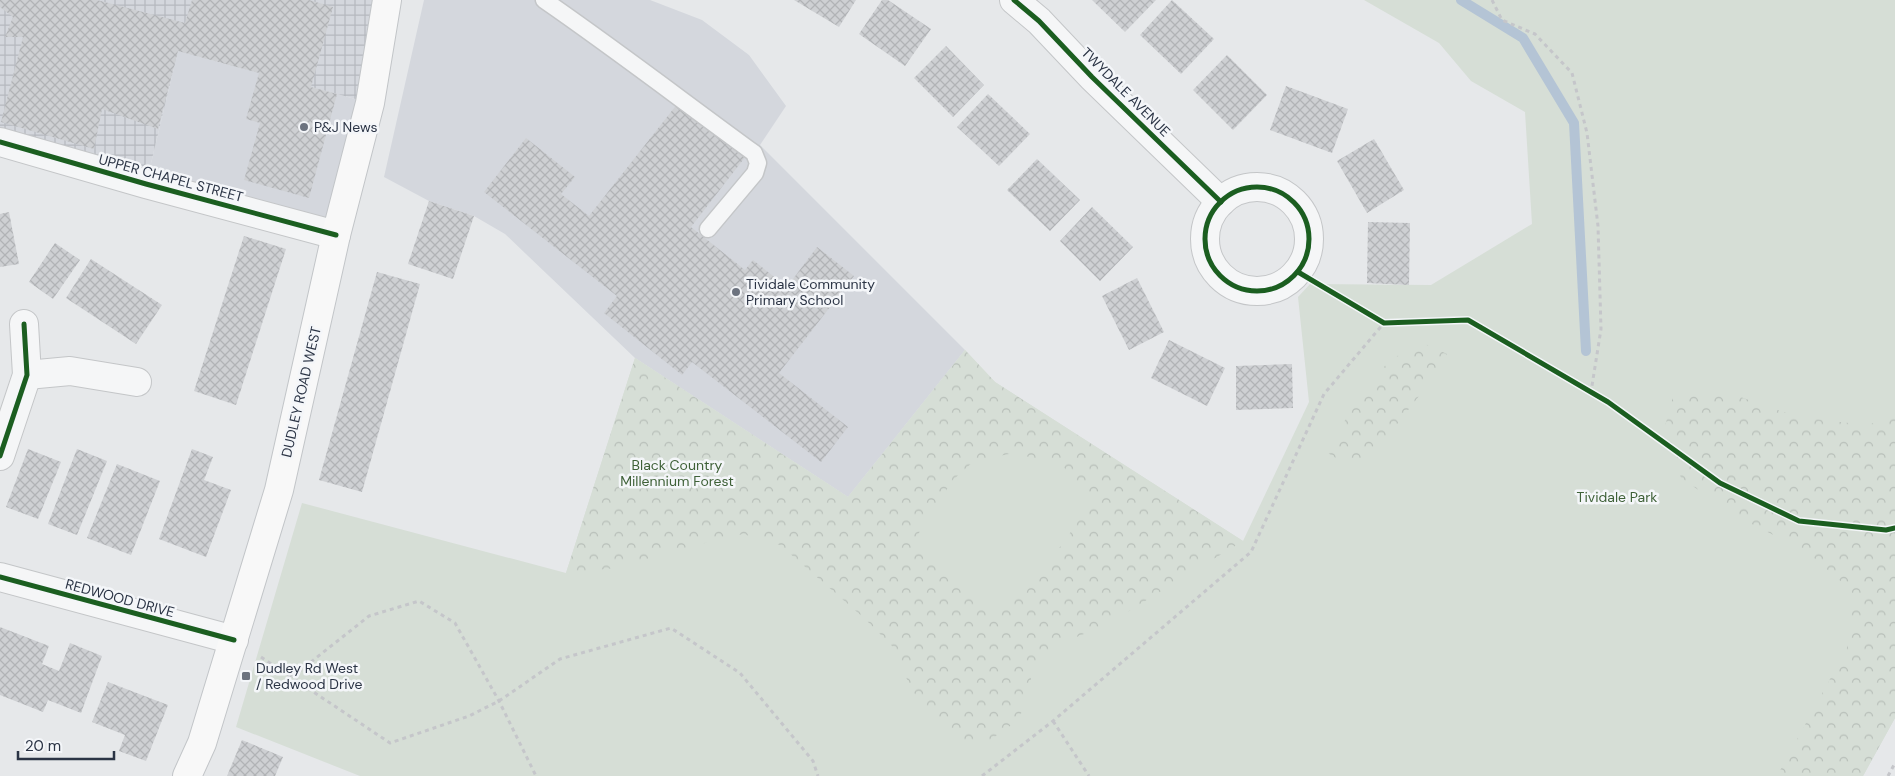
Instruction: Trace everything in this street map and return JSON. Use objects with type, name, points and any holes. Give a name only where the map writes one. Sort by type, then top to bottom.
[{"type":"main road","name":"DUDLEY ROAD WEST","points":[[187,776],[202,743],[279,490],[336,235],[370,104],[387,0]]},
{"type":"street","name":"TWYDALE AVENUE","points":[[1014,0],[1040,21],[1092,77],[1221,202]]},
{"type":"street","name":"UPPER CHAPEL STREET","points":[[0,142],[156,187],[336,235]]},
{"type":"street","points":[[1252,186],[1270,188],[1286,194],[1299,206],[1309,231],[1310,240],[1307,257],[1298,272],[1285,283],[1269,290],[1252,291],[1236,286],[1222,277],[1212,264],[1206,248],[1206,232],[1210,215],[1221,202],[1235,191],[1252,186]]},
{"type":"street","points":[[0,456],[27,375],[24,324]]},
{"type":"street","points":[[27,375],[70,371],[137,382]]},
{"type":"street","name":"REDWOOD DRIVE","points":[[0,578],[234,640]]},
{"type":"lane","points":[[544,0],[597,36],[652,79],[754,153],[758,163],[756,173],[708,229]]},
{"type":"path","points":[[1492,0],[1502,20],[1535,34],[1572,73],[1587,133],[1598,226],[1602,329],[1591,392]]},
{"type":"path","points":[[1298,272],[1384,323],[1468,320],[1608,402],[1720,484],[1799,521],[1886,530],[1895,528]]},
{"type":"path","points":[[982,776],[1053,721],[1251,552],[1324,394],[1384,323]]},
{"type":"path","points":[[292,677],[369,616],[419,600],[455,623],[499,701],[536,776]]},
{"type":"path","points":[[234,640],[390,743],[469,716],[499,701],[560,659],[671,628],[740,673],[813,761],[818,776]]},
{"type":"path","points":[[1053,721],[1089,776]]},
{"type":"path","points":[[1888,776],[1895,763]]},
{"type":"shaded area","points":[[0,0],[387,0],[370,103],[178,51],[146,184],[0,142]]},
{"type":"shaded area","name":"Tividale Community Primary School","points":[[424,0],[650,0],[702,20],[749,55],[786,106],[760,145],[965,350],[848,497],[635,358],[505,234],[474,216],[429,201],[384,177]]},
{"type":"shaded area","points":[[178,51],[370,103],[336,235],[146,184]]},
{"type":"green space","name":"Tividale Park","points":[[1364,0],[1895,0],[1895,718],[1863,776],[360,776],[236,727],[302,503],[566,573],[635,358],[848,497],[965,350],[995,382],[1243,541],[1309,402],[1298,297],[1310,284],[1431,285],[1532,224],[1525,112],[1471,81],[1439,43]]},
{"type":"green space","points":[[1421,342],[1447,354],[1433,378],[1370,459],[1343,463],[1328,453],[1354,403],[1389,361]]},
{"type":"green space","name":"Black Country Millennium Forest","points":[[965,350],[995,382],[1243,541],[1106,625],[1052,647],[1031,671],[1031,695],[1017,721],[986,743],[958,740],[912,691],[893,647],[865,619],[780,545],[743,534],[684,548],[616,568],[566,573],[635,358],[848,497]],"holes":[[[1014,453],[1063,466],[1089,503],[1065,541],[1009,606],[986,605],[934,565],[917,536],[953,480],[974,461]]]},
{"type":"green space","points":[[1674,393],[1729,393],[1798,417],[1866,425],[1895,417],[1895,718],[1863,776],[1777,776],[1847,648],[1852,591],[1807,552],[1738,517],[1681,478],[1665,426]]},
{"type":"building","points":[[0,0],[97,0],[185,23],[192,0],[309,0],[333,7],[311,87],[337,94],[309,198],[244,180],[260,123],[246,119],[259,73],[178,51],[158,129],[102,109],[94,149],[1,122],[23,37],[5,37],[13,17],[0,7]]},
{"type":"building","points":[[794,0],[856,0],[839,27]]},
{"type":"building","points":[[882,0],[888,0],[931,29],[905,66],[859,34]]},
{"type":"building","points":[[1092,0],[1156,0],[1125,32]]},
{"type":"building","points":[[1172,0],[1214,39],[1181,74],[1140,35]]},
{"type":"building","points":[[946,46],[984,85],[953,117],[914,78]]},
{"type":"building","points":[[1227,55],[1267,95],[1233,130],[1193,90]]},
{"type":"building","points":[[1286,86],[1348,109],[1332,153],[1270,130]]},
{"type":"building","points":[[988,94],[1030,134],[999,166],[957,127]]},
{"type":"building","points":[[678,103],[746,156],[691,227],[745,270],[753,260],[787,287],[817,247],[854,276],[779,373],[848,427],[821,462],[692,362],[682,375],[604,313],[617,296],[484,192],[526,138],[575,177],[561,194],[589,216]]},
{"type":"building","points":[[1374,139],[1404,190],[1367,213],[1337,161]]},
{"type":"building","points":[[1037,159],[1080,200],[1050,231],[1007,190]]},
{"type":"building","points":[[429,201],[474,216],[453,279],[408,264]]},
{"type":"building","points":[[1092,207],[1133,247],[1100,281],[1060,241]]},
{"type":"building","points":[[9,212],[19,264],[0,267],[0,214]]},
{"type":"building","points":[[1368,222],[1410,223],[1409,285],[1367,283]]},
{"type":"building","points":[[244,236],[286,249],[236,405],[194,391]]},
{"type":"building","points":[[55,243],[80,260],[53,299],[29,282]]},
{"type":"building","points":[[91,259],[162,305],[136,344],[66,298]]},
{"type":"building","points":[[377,272],[420,284],[362,492],[319,480]]},
{"type":"building","points":[[1137,278],[1164,332],[1129,350],[1102,296]]},
{"type":"building","points":[[1169,340],[1225,368],[1207,406],[1151,378]]},
{"type":"building","points":[[1292,364],[1293,408],[1236,410],[1236,366]]},
{"type":"building","points":[[28,449],[61,462],[38,519],[6,507]]},
{"type":"building","points":[[77,449],[107,461],[77,535],[48,524]]},
{"type":"building","points":[[192,449],[213,457],[204,480],[231,490],[206,557],[159,539]]},
{"type":"building","points":[[117,464],[160,481],[131,555],[87,538]]},
{"type":"building","points":[[0,627],[49,646],[42,664],[59,671],[70,643],[102,656],[81,713],[48,700],[43,712],[0,695]]},
{"type":"building","points":[[108,682],[168,705],[146,761],[119,751],[125,735],[92,722]]},
{"type":"building","points":[[242,740],[283,757],[275,776],[227,776]]},
{"type":"waterway","points":[[1461,0],[1523,38],[1574,123],[1586,351]]},
{"type":"cycle path","points":[[1014,0],[1039,21],[1092,77],[1221,202]]},
{"type":"cycle path","points":[[0,142],[146,184],[336,235]]},
{"type":"cycle path","points":[[1257,187],[1277,191],[1294,202],[1305,219],[1309,239],[1305,259],[1294,276],[1277,287],[1257,291],[1237,287],[1220,276],[1209,259],[1205,239],[1209,219],[1220,202],[1237,191],[1257,187]]},
{"type":"cycle path","points":[[1298,272],[1384,323],[1468,320],[1608,402],[1720,483],[1799,521],[1886,530],[1895,528]]},
{"type":"cycle path","points":[[0,456],[27,375],[24,324]]},
{"type":"cycle path","points":[[0,577],[234,640]]},
{"type":"place","name":"P&J News","points":[[304,127]]},
{"type":"place","name":"Tividale Community Primary School","points":[[736,292]]},
{"type":"place","name":"Dudley Rd West / Redwood Drive","points":[[246,676]]}]
